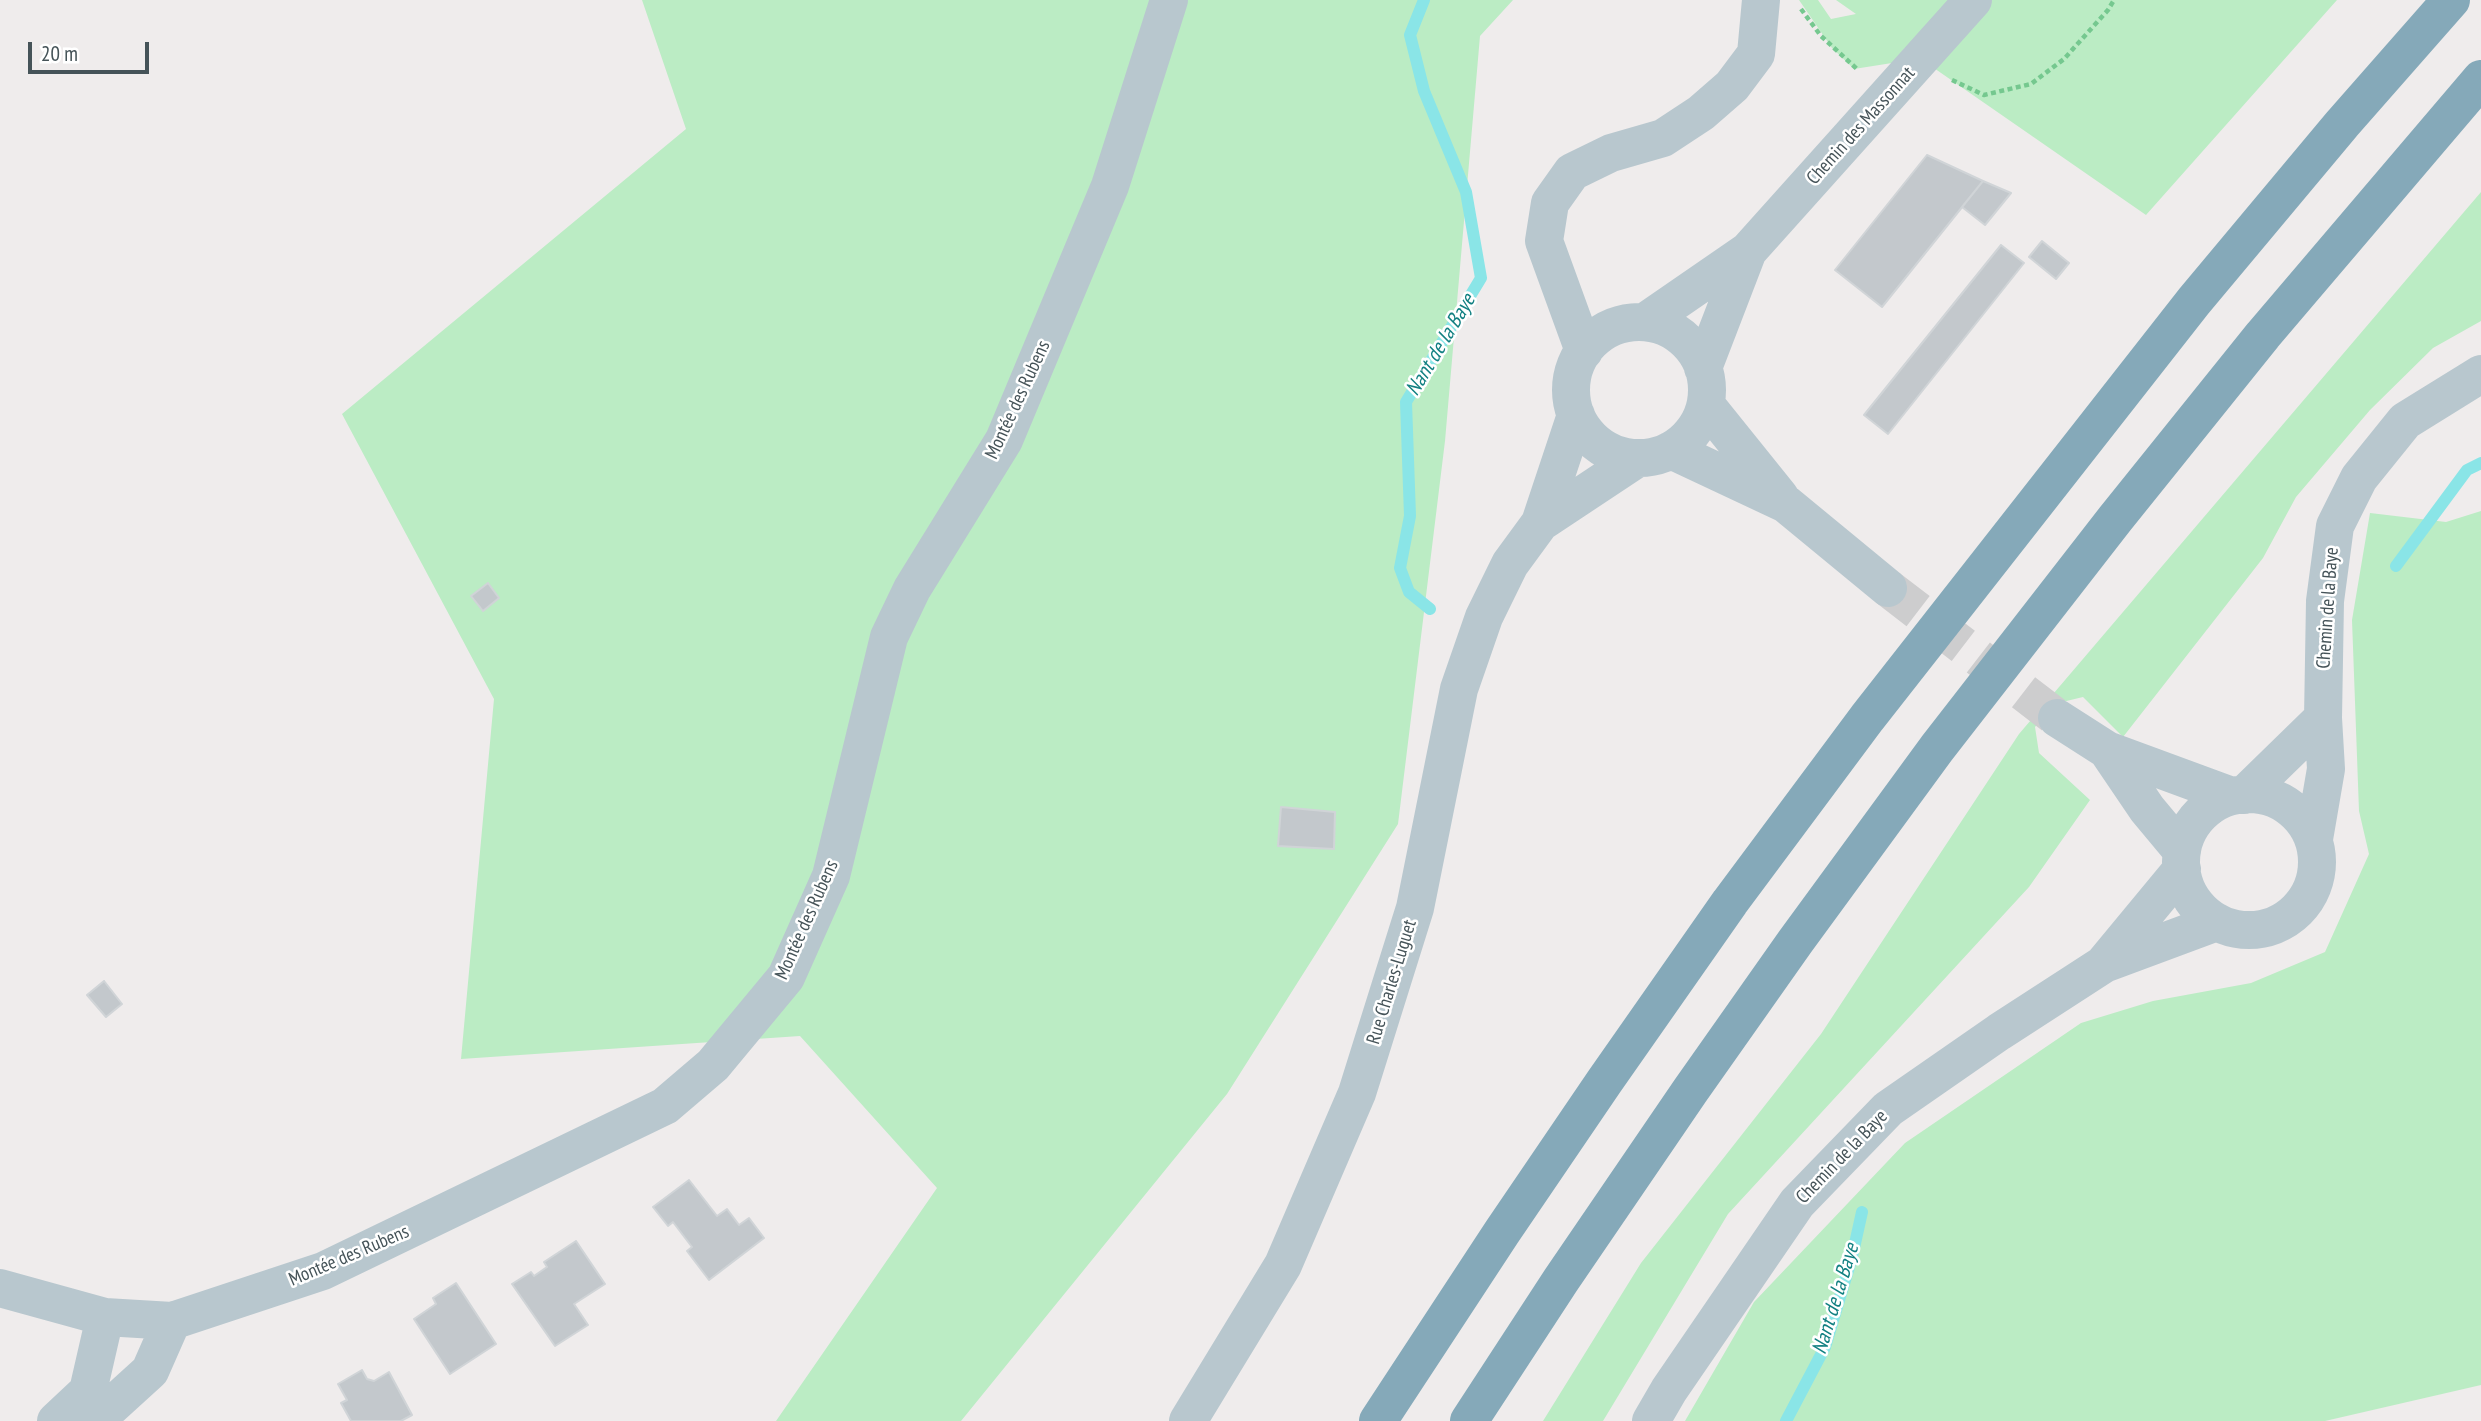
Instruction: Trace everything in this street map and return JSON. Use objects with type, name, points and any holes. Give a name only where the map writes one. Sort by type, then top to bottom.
[{"type":"highway","points":[[1378,1421],[1604,1082],[1731,902],[1867,718],[2194,301],[2342,124],[2451,0]]},
{"type":"highway","points":[[1469,1421],[1568,1269],[1794,942],[1937,748],[2115,519],[2263,335],[2481,79]]},
{"type":"street","name":"Montée des Rubens","points":[[0,1287],[105,1317],[172,1321],[323,1271],[666,1106],[713,1065],[786,977],[831,876],[889,636],[912,589],[1004,440],[1110,186],[1169,0]]},
{"type":"street","points":[[1584,351],[1544,241],[1550,202],[1572,172],[1611,153],[1663,138],[1701,113],[1732,86],[1756,54],[1761,0]]},
{"type":"street","name":"Chemin des Massonnat","points":[[1633,323],[1748,251],[1973,0]]},
{"type":"street","name":"Chemin des Massonnat","points":[[1703,368],[1748,251]]},
{"type":"street","points":[[1556,278],[1633,323]]},
{"type":"street","points":[[1654,454],[1693,432],[1706,405],[1707,380],[1698,355],[1681,336],[1658,324],[1633,323],[1594,339],[1584,351],[1573,375],[1572,402],[1576,415],[1596,442],[1616,454],[1654,454],[1786,504]]},
{"type":"street","name":"Chemin de la Baye","points":[[2314,839],[2326,769],[2323,718],[2325,601],[2335,526],[2360,478],[2406,421],[2475,379]]},
{"type":"street","points":[[1706,405],[1786,504],[1888,588]]},
{"type":"street","name":"Rue Charles-Luguet","points":[[1188,1421],[1283,1265],[1357,1093],[1415,908],[1459,689],[1484,617],[1510,564],[1540,523],[1576,415]]},
{"type":"street","name":"Rue Charles-Luguet","points":[[1540,523],[1654,454]]},
{"type":"street","points":[[2057,718],[2107,750],[2238,796]]},
{"type":"street","points":[[2238,796],[2323,718]]},
{"type":"street","points":[[2107,750],[2182,860]]},
{"type":"street","points":[[2255,794],[2272,799],[2290,807],[2314,839],[2317,852],[2315,878],[2306,900],[2281,923],[2260,929],[2238,929],[2217,922],[2200,908],[2186,887],[2182,860],[2187,833],[2210,806],[2238,796],[2255,794]]},
{"type":"street","name":"Chemin de la Baye","points":[[2104,964],[2182,860]]},
{"type":"street","name":"Chemin de la Baye","points":[[1651,1421],[1797,1203],[1888,1109],[2104,964],[2217,922]]},
{"type":"street","points":[[56,1421],[88,1391],[105,1317]]},
{"type":"street","points":[[95,1421],[150,1371],[172,1321]]},
{"type":"path","points":[[1794,0],[1821,36],[1866,77]]},
{"type":"path","points":[[1918,63],[1984,95],[2031,84],[2064,59],[2114,0]]},
{"type":"green space","points":[[642,0],[1513,0],[1480,36],[1445,441],[1398,824],[1227,1094],[961,1421],[776,1421],[937,1188],[800,1036],[461,1059],[494,699],[342,414],[686,129]]},
{"type":"green space","points":[[1799,0],[1818,0],[1831,19],[1856,14],[1836,0],[2337,0],[2146,215],[1905,48],[1892,63],[1854,69],[1832,48]]},
{"type":"green space","points":[[2481,192],[2481,321],[2433,348],[2370,410],[2296,497],[2263,558],[2123,737],[2083,697],[2054,704],[2035,727],[2039,753],[2090,800],[2029,887],[1728,1214],[1603,1421],[1543,1421],[1641,1263],[1821,1034],[2019,734]]},
{"type":"green space","points":[[2481,511],[2481,1385],[2325,1421],[1685,1421],[1754,1302],[1905,1143],[2081,1023],[2153,1001],[2251,983],[2325,952],[2369,854],[2359,811],[2352,620],[2370,513],[2446,522]]},
{"type":"building","points":[[1927,155],[1983,181],[1882,307],[1835,270]]},
{"type":"building","points":[[1983,181],[2011,193],[1985,225],[1962,207]]},
{"type":"building","points":[[2042,241],[2069,263],[2056,279],[2029,257]]},
{"type":"building","points":[[2001,245],[2024,263],[1888,434],[1864,415]]},
{"type":"building","points":[[488,583],[499,598],[483,611],[471,596]]},
{"type":"building","points":[[1281,807],[1335,812],[1334,849],[1278,846]]},
{"type":"building","points":[[104,981],[122,1004],[106,1017],[87,995]]},
{"type":"building","points":[[689,1180],[717,1216],[727,1209],[739,1225],[749,1218],[764,1238],[709,1280],[687,1251],[692,1247],[673,1222],[668,1226],[653,1207]]},
{"type":"building","points":[[576,1241],[605,1284],[574,1304],[588,1325],[555,1346],[512,1284],[531,1272],[534,1276],[547,1267],[544,1262]]},
{"type":"building","points":[[456,1283],[496,1344],[450,1374],[414,1319],[436,1304],[433,1298]]},
{"type":"building","points":[[362,1370],[367,1379],[374,1381],[389,1372],[412,1415],[401,1421],[351,1421],[341,1403],[347,1400],[338,1384]]},
{"type":"waterway","name":"Nant de la Baye","points":[[1424,0],[1410,35],[1424,91],[1466,192],[1481,278],[1406,402],[1410,516],[1400,568],[1409,592],[1430,609]]},
{"type":"waterway","points":[[2396,566],[2467,470],[2481,463]]},
{"type":"waterway","name":"Nant de la Baye","points":[[1786,1421],[1825,1347],[1852,1257],[1862,1212]]},
{"type":"tunnel","points":[[1888,588],[2057,718]]}]
